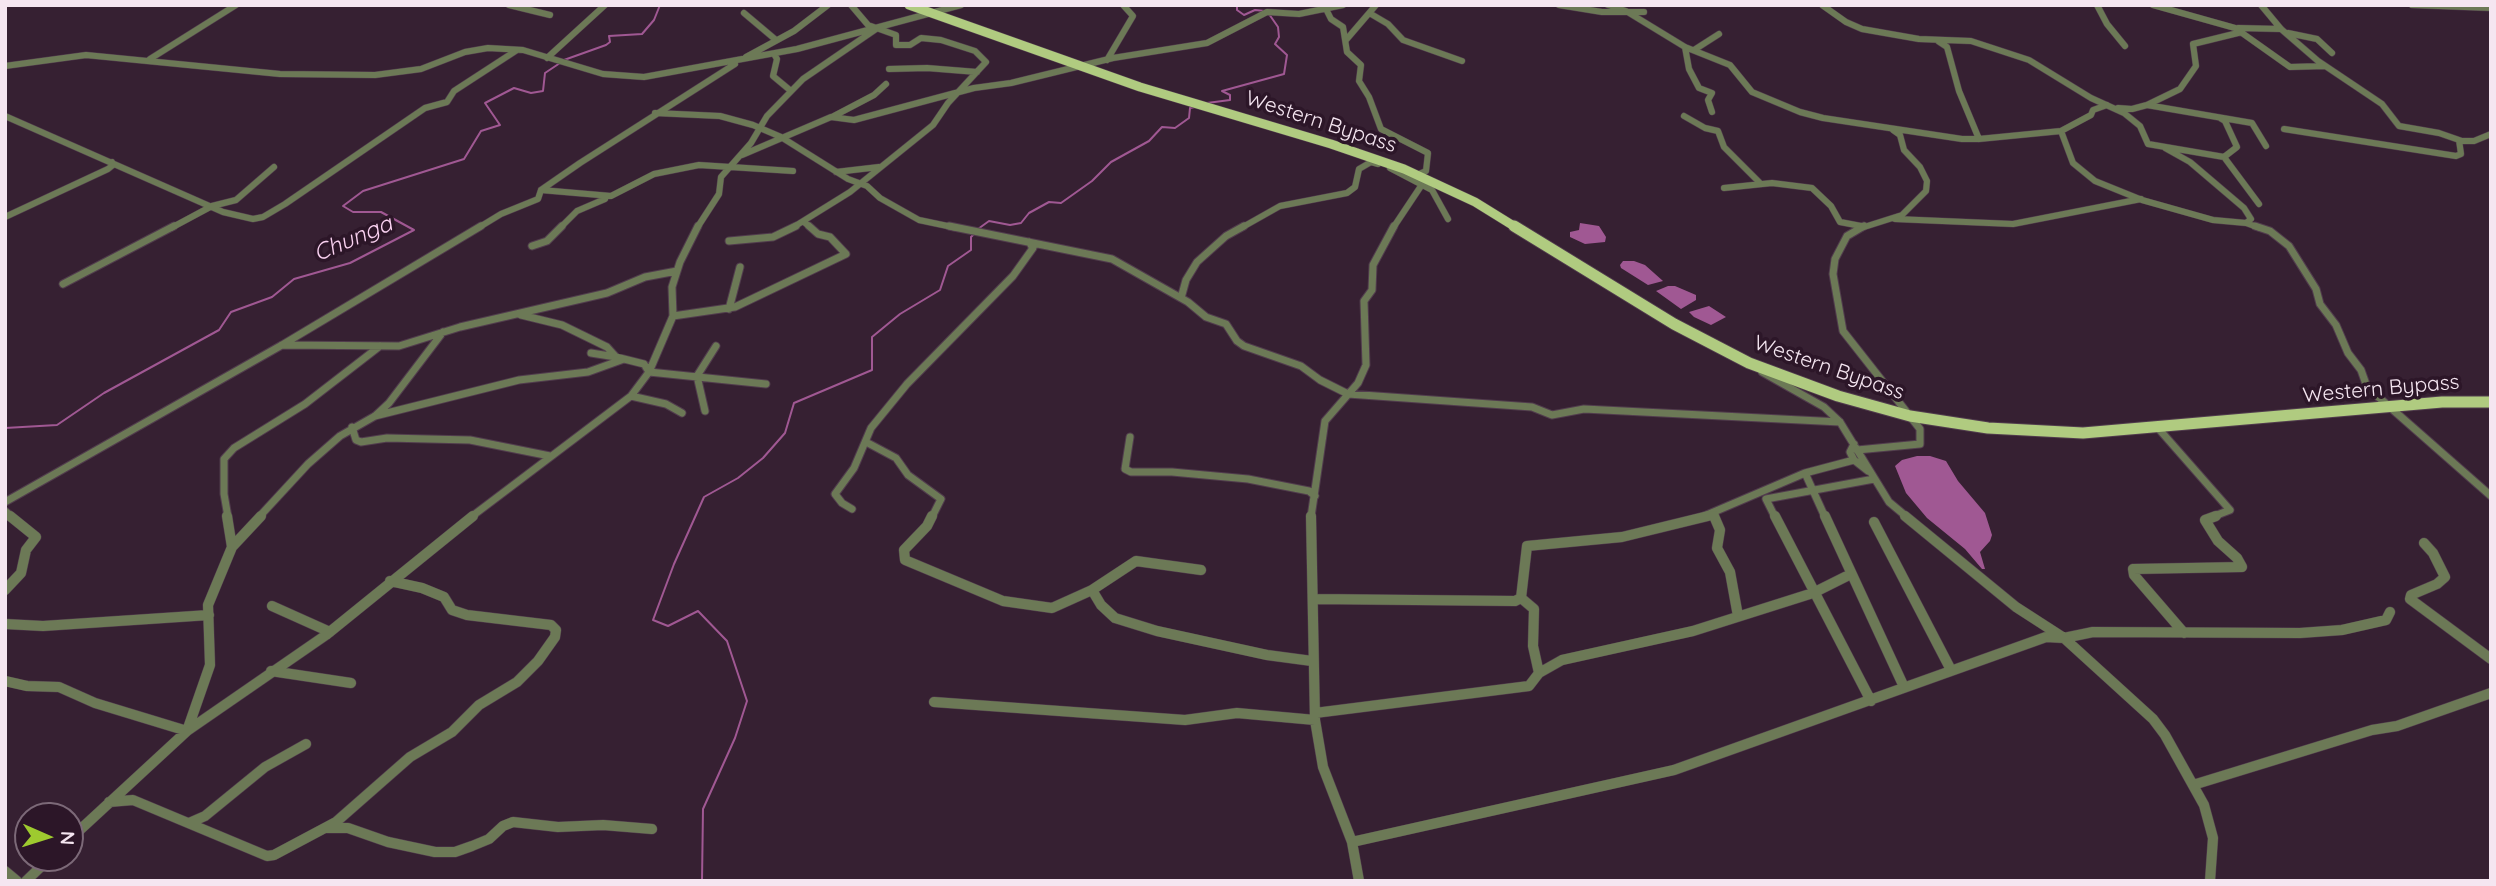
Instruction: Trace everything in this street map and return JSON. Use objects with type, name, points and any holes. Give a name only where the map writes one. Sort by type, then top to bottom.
[{"type":"main road","points":[[909,5],[1079,66],[1194,103]]},
{"type":"main road","name":"Western Bypass","points":[[1194,103],[1331,144],[1475,202],[1674,324],[1749,363],[1838,396],[1910,416],[1988,428],[2057,433],[2158,428],[2389,407],[2491,402]]},
{"type":"street","points":[[150,60],[236,5]]},
{"type":"street","points":[[509,5],[550,15]]},
{"type":"street","points":[[547,58],[606,5]]},
{"type":"street","points":[[5,502],[282,345],[501,214],[538,199],[541,190],[656,113],[794,31],[828,5]]},
{"type":"street","points":[[729,241],[773,237],[804,222],[860,183],[933,125],[986,62],[981,54],[968,47],[921,38],[910,46],[896,45],[896,34],[876,29],[851,5]]},
{"type":"street","points":[[5,66],[80,55],[280,74],[375,75],[421,69],[475,49],[517,50],[603,74],[644,77],[774,54],[961,5]]},
{"type":"street","points":[[1107,60],[1133,16],[1124,5]]},
{"type":"street","points":[[831,117],[854,120],[1079,66],[1207,43],[1267,12],[1299,14],[1343,5]]},
{"type":"street","points":[[1346,40],[1376,5]]},
{"type":"street","points":[[1559,5],[1628,13],[1644,12]]},
{"type":"street","points":[[1608,5],[1628,13],[1685,47],[1730,65],[1752,92],[1800,112],[1887,128],[1979,139],[2061,131],[2106,105]]},
{"type":"street","points":[[1822,5],[1854,26],[1932,39],[1971,41],[2024,58],[2115,108],[2132,109],[2147,105],[2184,86],[2196,66],[2193,44],[2242,32]]},
{"type":"street","points":[[2097,5],[2106,24],[2125,46]]},
{"type":"street","points":[[2153,5],[2235,28],[2283,31],[2317,39],[2332,53]]},
{"type":"street","points":[[2261,5],[2283,31],[2325,66],[2382,104],[2399,126],[2439,133],[2459,140],[2474,141],[2491,134]]},
{"type":"street","points":[[2412,5],[2491,8]]},
{"type":"street","points":[[1326,7],[1331,19],[1343,27],[1347,52],[1361,65],[1359,81],[1369,97],[1381,129],[1428,153],[1426,171],[1374,265],[1372,290],[1364,301],[1366,365],[1357,383],[1325,421],[1311,517],[1315,717],[1323,767],[1352,842],[1359,881]]},
{"type":"street","points":[[744,13],[776,40]]},
{"type":"street","points":[[1371,14],[1388,23],[1403,40],[1462,61]]},
{"type":"street","points":[[2235,28],[2286,65],[2312,68],[2325,66]]},
{"type":"street","points":[[84,826],[187,731],[330,632],[550,456],[631,396],[649,372],[673,316],[672,287],[677,271],[692,236],[719,194],[721,177],[728,166],[751,143],[759,128],[790,91],[820,66],[876,29]]},
{"type":"street","points":[[1694,50],[1719,34]]},
{"type":"street","points":[[1932,39],[1947,47],[1959,91],[1979,139]]},
{"type":"street","points":[[1685,47],[1689,69],[1699,88],[1712,93],[1708,100],[1712,112]]},
{"type":"street","points":[[5,116],[245,219],[263,217],[425,108],[447,102],[454,91],[517,50]]},
{"type":"street","points":[[774,54],[777,59],[773,76],[790,91]]},
{"type":"street","points":[[889,69],[927,68],[977,72]]},
{"type":"street","points":[[736,158],[831,117],[874,95],[886,85]]},
{"type":"street","points":[[2147,105],[2252,123],[2266,146]]},
{"type":"street","points":[[2115,108],[2140,126],[2148,144],[2224,157],[2259,204]]},
{"type":"street","points":[[656,113],[720,116],[759,128],[781,137],[919,220],[1112,259],[1181,298],[1206,317],[1226,324],[1237,341],[1244,346],[1301,366],[1320,380],[1348,394],[1532,407],[1552,415],[1584,408],[1727,418],[1840,422]]},
{"type":"street","points":[[1684,116],[1705,128],[1718,131],[1724,147],[1761,184]]},
{"type":"street","points":[[2220,118],[2225,121],[2237,148],[2224,157]]},
{"type":"street","points":[[1887,128],[1900,135],[1912,131]]},
{"type":"street","points":[[2284,129],[2456,156],[2461,154],[2459,140]]},
{"type":"street","points":[[2061,131],[2066,149],[2078,167],[2095,181],[2141,199],[2220,222],[2246,223],[2270,231],[2282,239],[2297,257],[2316,289],[2320,304],[2336,325],[2347,353],[2361,370],[2367,387],[2491,496]]},
{"type":"street","points":[[1892,219],[1913,206],[1927,187],[1920,167],[1902,148],[1900,135]]},
{"type":"street","points":[[2159,146],[2181,156],[2244,208],[2251,219],[2246,223]]},
{"type":"street","points":[[5,217],[108,169],[112,162]]},
{"type":"street","points":[[1181,298],[1186,280],[1197,262],[1226,236],[1280,206],[1347,193],[1355,187],[1357,171],[1371,162],[1420,179],[1432,190],[1448,219]]},
{"type":"street","points":[[532,246],[547,241],[577,211],[660,172],[686,166],[728,166],[793,172]]},
{"type":"street","points":[[63,284],[212,206],[226,204],[246,194],[274,167]]},
{"type":"street","points":[[836,172],[882,167]]},
{"type":"street","points":[[1724,188],[1761,184],[1812,188],[1831,206],[1840,222],[1845,240]]},
{"type":"street","points":[[541,190],[611,196]]},
{"type":"street","points":[[1872,476],[1854,460],[1850,452],[1856,447],[1920,444],[1920,429],[1843,331],[1833,270],[1835,259],[1853,231],[1892,219],[2009,225],[2141,199]]},
{"type":"street","points":[[673,316],[729,309],[785,285],[846,254],[830,237],[818,234],[804,222]]},
{"type":"street","points":[[1840,222],[1864,226]]},
{"type":"street","points":[[852,509],[842,503],[835,494],[854,468],[872,428],[889,404],[1013,276],[1033,248],[1029,242]]},
{"type":"street","points":[[729,309],[740,267]]},
{"type":"street","points":[[282,345],[399,346],[443,332],[607,293],[652,275],[677,271]]},
{"type":"street","points":[[518,315],[562,325],[607,347],[616,357]]},
{"type":"street","points":[[375,416],[389,403],[443,332]]},
{"type":"street","points":[[232,547],[224,494],[224,459],[227,454],[315,397],[380,346]]},
{"type":"street","points":[[705,411],[697,376],[716,346]]},
{"type":"street","points":[[591,353],[644,364],[649,372]]},
{"type":"street","points":[[187,731],[210,665],[208,605],[232,547],[307,464],[352,427],[375,416],[519,380],[588,372],[627,359]]},
{"type":"street","points":[[1749,363],[1779,383],[1819,403],[1840,422],[1872,476],[1898,510],[2016,607],[2064,638],[2153,719],[2165,735],[2204,805],[2213,838],[2210,881]]},
{"type":"street","points":[[649,372],[766,384]]},
{"type":"street","points":[[631,396],[666,404],[682,413]]},
{"type":"street","points":[[352,427],[356,440],[361,442],[387,438],[480,441],[505,449],[550,456]]},
{"type":"street","points":[[2158,428],[2230,510],[2205,520],[2218,541],[2237,558],[2242,567],[2133,569],[2134,575],[2184,632]]},
{"type":"street","points":[[1130,438],[1125,469],[1131,472],[1172,472],[1248,479],[1309,491],[1315,496]]},
{"type":"street","points":[[866,442],[896,458],[908,475],[941,499],[927,526],[904,550],[905,560],[1003,601],[1052,608],[1092,590],[1136,561],[1182,569],[1200,569]]},
{"type":"street","points":[[1521,598],[1527,546],[1622,537],[1670,527],[1713,514],[1805,473],[1854,460]]},
{"type":"street","points":[[1805,473],[1904,687]]},
{"type":"street","points":[[1871,701],[1766,499],[1812,492],[1872,476]]},
{"type":"street","points":[[5,511],[36,537],[26,550],[21,573],[5,590]]},
{"type":"street","points":[[1713,514],[1720,530],[1717,548],[1730,572],[1738,616]]},
{"type":"street","points":[[1874,522],[1951,670]]},
{"type":"street","points":[[2424,543],[2433,553],[2445,577],[2437,584],[2411,595],[2410,599],[2491,659]]},
{"type":"street","points":[[934,702],[1185,720],[1237,713],[1315,717],[1529,686],[1539,673],[1562,660],[1693,631],[1813,593],[1851,574]]},
{"type":"street","points":[[109,802],[133,800],[267,856],[274,855],[327,828],[410,757],[452,732],[479,705],[527,674],[555,637],[556,629],[551,625],[467,615],[452,610],[444,597],[422,588],[390,582]]},
{"type":"street","points":[[1092,590],[1101,606],[1115,618],[1157,631],[1266,655],[1312,661]]},
{"type":"street","points":[[1314,599],[1425,602],[1521,598],[1534,609],[1534,646],[1539,673]]},
{"type":"street","points":[[272,606],[330,632]]},
{"type":"street","points":[[1352,842],[1674,770],[2046,637],[2064,638],[2093,632],[2300,633],[2342,630],[2386,620],[2390,612]]},
{"type":"street","points":[[5,624],[43,626],[209,615]]},
{"type":"street","points":[[271,671],[351,683]]},
{"type":"street","points":[[5,681],[27,686],[59,688],[96,703],[187,731]]},
{"type":"street","points":[[2193,785],[2372,730],[2397,726],[2491,693]]},
{"type":"street","points":[[189,823],[205,816],[265,767],[306,744]]},
{"type":"street","points":[[327,828],[348,828],[388,842],[435,852],[455,852],[472,846],[489,839],[503,826],[513,822],[558,827],[603,825],[652,829]]},
{"type":"street","points":[[5,871],[17,881]]},
{"type":"shaded area","points":[[1580,223],[1599,226],[1606,237],[1605,242],[1585,244],[1570,237],[1570,232],[1579,230]]},
{"type":"shaded area","points":[[1623,261],[1645,265],[1663,281],[1648,285],[1621,268]]},
{"type":"shaded area","points":[[1675,286],[1696,295],[1696,300],[1681,309],[1656,291]]},
{"type":"shaded area","points":[[1709,306],[1726,317],[1711,325],[1689,312]]},
{"type":"shaded area","points":[[1930,456],[1946,461],[1958,481],[1985,513],[1992,535],[1980,552],[1985,569],[1927,518],[1906,493],[1895,466],[1902,460]]},
{"type":"waterway","name":"Chunga","points":[[564,60],[606,45],[610,42],[609,36],[642,34],[654,20],[660,5]]},
{"type":"waterway","points":[[1237,5],[1237,10],[1244,15],[1255,10],[1265,11]]},
{"type":"waterway","points":[[1207,103],[1230,100],[1230,95],[1222,91],[1284,74],[1287,55],[1275,44],[1279,37],[1278,27],[1269,14]]},
{"type":"waterway","name":"Chunga","points":[[5,428],[57,425],[104,393],[219,330],[231,312],[272,297],[294,279],[350,263],[414,230],[381,212],[353,212],[343,206],[363,191],[464,159],[481,131],[500,125],[485,103],[514,88],[531,93],[543,91],[545,73],[560,63]]},
{"type":"waterway","points":[[978,229],[989,221],[1010,225],[1021,223],[1029,213],[1049,202],[1061,203],[1092,181],[1111,162],[1149,141],[1162,127],[1175,128],[1189,118],[1190,108],[1195,107]]},
{"type":"waterway","points":[[702,881],[703,809],[735,738],[747,701],[727,641],[698,611],[668,626],[653,620],[674,564],[704,497],[738,478],[763,458],[785,433],[794,403],[872,370],[872,337],[900,314],[940,290],[948,266],[971,250],[971,237],[974,234]]}]
